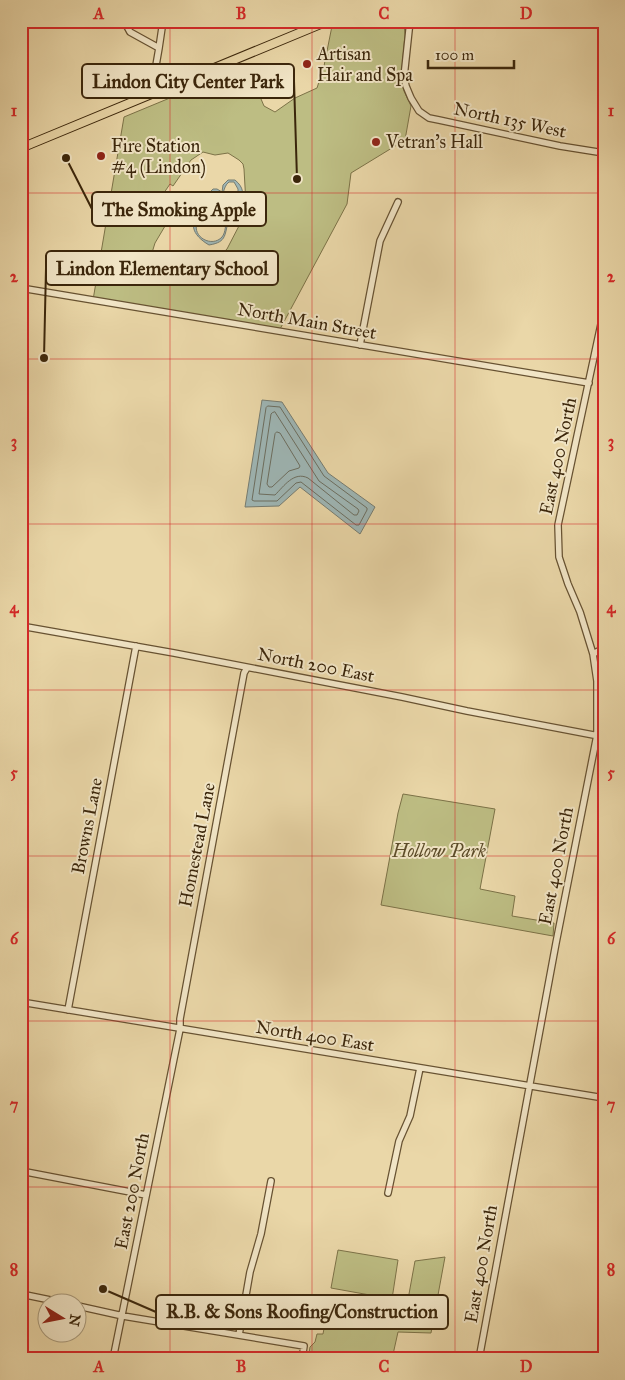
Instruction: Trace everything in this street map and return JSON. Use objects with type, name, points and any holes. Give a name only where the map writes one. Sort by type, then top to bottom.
[{"type":"main road","points":[[21,148],[328,21]]},
{"type":"street","points":[[124,21],[130,32],[159,48]]},
{"type":"street","points":[[151,94],[163,21]]},
{"type":"street","name":"North 135 West","points":[[410,21],[404,77],[407,92],[414,105],[425,116],[560,146],[604,153]]},
{"type":"street","points":[[360,345],[380,241],[398,202]]},
{"type":"street","name":"North Main Street","points":[[21,288],[588,383]]},
{"type":"street","name":"East 400 North","points":[[479,1359],[529,1085],[597,735],[597,681],[593,654],[580,612],[559,557],[558,525],[604,310]]},
{"type":"street","name":"North 200 East","points":[[21,627],[174,653],[604,737]]},
{"type":"street","name":"Browns Lane","points":[[68,1010],[136,646]]},
{"type":"street","points":[[593,654],[604,648]]},
{"type":"street","name":"Homestead Lane","points":[[180,1029],[180,1019],[244,674],[247,668]]},
{"type":"street","name":"North 400 East","points":[[21,1002],[604,1098]]},
{"type":"street","name":"East 200 North","points":[[113,1359],[180,1029]]},
{"type":"street","points":[[388,1193],[399,1141],[410,1116],[420,1068]]},
{"type":"street","points":[[21,1171],[146,1195]]},
{"type":"street","points":[[239,1335],[250,1272],[261,1234],[271,1180]]},
{"type":"street","points":[[21,1294],[38,1297]]},
{"type":"street","points":[[88,1308],[123,1316],[304,1346],[302,1359]]},
{"type":"green space","points":[[333,21],[404,21],[405,35],[401,79],[411,106],[405,140],[351,173],[347,204],[279,331],[93,300],[124,117],[247,66],[264,106],[275,112],[295,98],[317,88],[324,66]],"holes":[[[203,152],[215,155],[228,153],[239,160],[243,164],[244,169],[246,204],[241,222],[227,249],[214,261],[191,272],[147,269],[155,243],[168,221],[156,213],[160,206],[157,203],[170,184],[173,186],[191,160]]]},
{"type":"green space","name":"Hollow Park","points":[[403,794],[495,809],[480,889],[515,896],[512,916],[554,923],[553,936],[381,905]]},
{"type":"green space","points":[[338,1250],[398,1260],[392,1299],[331,1288]]},
{"type":"green space","points":[[445,1257],[431,1333],[398,1332],[392,1359],[308,1359],[310,1347],[315,1342],[317,1334],[323,1334],[328,1307],[400,1320],[405,1316],[415,1261]]},
{"type":"water","points":[[228,180],[235,180],[240,185],[242,191],[241,201],[229,219],[224,236],[222,239],[215,244],[209,245],[195,232],[194,223],[200,214],[206,210],[200,204],[202,201],[209,197],[213,189],[222,192],[223,185]],"holes":[[[234,182],[238,189],[238,201],[235,206],[232,205],[231,201],[227,200],[223,211],[227,212],[230,207],[233,209],[227,218],[225,231],[218,240],[208,241],[197,233],[198,220],[218,206],[227,184]]]},
{"type":"water","points":[[262,400],[282,402],[328,473],[375,507],[360,534],[300,487],[279,506],[245,507]]},
{"type":"place","name":"Artisan Hair and Spa","points":[[307,64]]},
{"type":"place","name":"Vetran's Hall","points":[[376,142]]},
{"type":"place","name":"Fire Station #4 (Lindon)","points":[[101,156]]},
{"type":"place","name":"The Smoking Apple","points":[[66,158]]},
{"type":"place","name":"Lindon City Center Park","points":[[297,179]]},
{"type":"place","name":"Lindon Elementary School","points":[[44,358]]},
{"type":"place","name":"R.B. & Sons Roofing/Construction","points":[[103,1289]]}]
